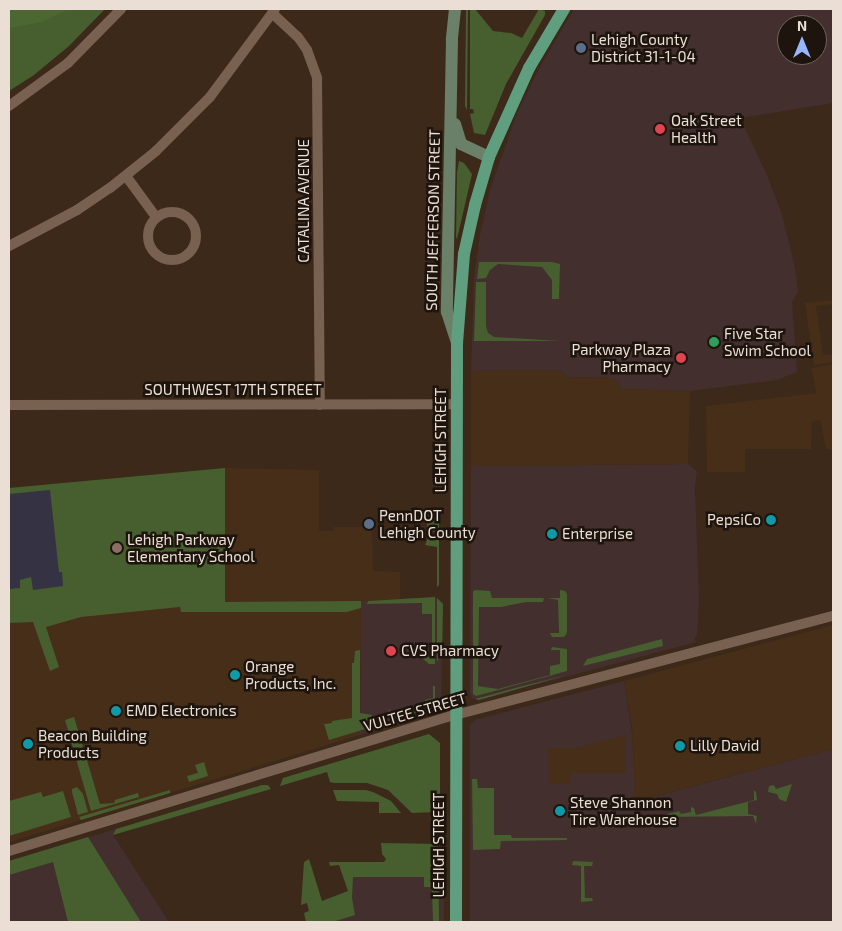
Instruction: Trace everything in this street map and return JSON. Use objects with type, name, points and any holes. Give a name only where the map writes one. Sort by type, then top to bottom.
[{"type":"main road","name":"SOUTH JEFFERSON STREET","points":[[454,9],[447,312],[457,343]]},
{"type":"main road","name":"LEHIGH STREET","points":[[456,922],[457,343],[464,254],[475,204],[489,157],[529,68],[564,9]]},
{"type":"main road","name":"SOUTH JEFFERSON STREET","points":[[452,96],[456,131],[461,144],[489,157]]},
{"type":"street","points":[[9,106],[68,63],[121,9]]},
{"type":"street","points":[[9,246],[60,220],[126,176],[163,145],[210,97],[274,11]]},
{"type":"street","name":"CATALINA AVENUE","points":[[274,11],[302,43],[313,63],[317,78],[320,405]]},
{"type":"street","points":[[126,176],[156,218]]},
{"type":"street","points":[[172,212],[180,213],[193,222],[196,238],[189,253],[175,260],[168,259],[154,252],[148,238],[149,230],[156,218],[172,212]]},
{"type":"street","name":"SOUTHWEST 17TH STREET","points":[[9,405],[457,404]]},
{"type":"street","name":"VULTEE STREET","points":[[9,851],[455,716],[833,616]]},
{"type":"shaded area","points":[[574,9],[833,9],[833,103],[740,118],[767,175],[782,215],[795,267],[798,292],[792,302],[797,372],[777,380],[690,391],[622,389],[614,378],[567,377],[561,370],[471,371],[474,277],[480,235],[490,190],[517,113],[541,65]]},
{"type":"shaded area","points":[[833,300],[833,304],[816,306],[823,355],[833,354],[833,362],[814,365],[805,303]]},
{"type":"shaded area","points":[[833,364],[833,449],[826,449],[820,420],[812,421],[811,449],[745,449],[745,472],[707,472],[706,406],[816,393],[812,368]]},
{"type":"shaded area","points":[[561,370],[567,377],[614,378],[622,389],[690,391],[688,464],[471,466],[471,371]]},
{"type":"shaded area","points":[[688,464],[697,471],[695,487],[699,601],[697,635],[694,639],[696,642],[479,700],[472,698],[470,693],[471,466]]},
{"type":"shaded area","points":[[225,468],[319,470],[319,531],[334,531],[334,527],[372,527],[373,571],[400,572],[400,600],[361,601],[360,735],[9,842],[9,623],[225,602]]},
{"type":"shaded area","name":"Lehigh Parkway Elementary School","points":[[225,468],[225,606],[181,606],[9,623],[9,492]]},
{"type":"shaded area","points":[[435,597],[443,604],[441,707],[435,713],[360,735],[361,601]]},
{"type":"shaded area","points":[[833,625],[833,749],[630,803],[635,790],[632,727],[624,681]]},
{"type":"shaded area","points":[[624,681],[632,733],[635,790],[631,803],[833,749],[833,922],[470,922],[470,725],[475,720]]},
{"type":"shaded area","points":[[626,735],[626,773],[570,773],[570,784],[549,784],[548,748],[576,748]]},
{"type":"shaded area","points":[[116,829],[113,835],[169,922],[9,922],[9,861]]},
{"type":"shaded area","points":[[341,863],[444,863],[444,922],[333,922],[355,915]]},
{"type":"green space","points":[[9,9],[105,9],[69,46],[34,75],[9,91]]},
{"type":"green space","points":[[9,9],[69,9],[42,22],[9,28]]},
{"type":"green space","points":[[466,9],[468,9],[467,110],[465,106]]},
{"type":"green space","points":[[470,9],[475,9],[493,31],[511,33],[522,38],[539,9],[545,11],[545,15],[506,84],[485,135],[474,133],[470,114],[474,113],[473,109],[470,109]]},
{"type":"green space","points":[[459,161],[464,163],[472,174],[457,239],[457,172]]},
{"type":"green space","points":[[479,262],[552,262],[560,264],[559,299],[552,299],[552,280],[542,267],[498,264],[490,270],[486,278],[477,279]]},
{"type":"green space","points":[[476,282],[486,282],[486,326],[488,333],[494,337],[560,341],[474,341]]},
{"type":"green space","name":"Lehigh Parkway Elementary School","points":[[225,468],[225,602],[361,601],[361,608],[347,612],[181,612],[180,607],[81,617],[46,627],[59,667],[50,671],[33,622],[9,623],[9,589],[20,588],[20,580],[31,577],[33,590],[63,586],[62,572],[59,572],[50,490],[9,494],[9,488]]},
{"type":"green space","points":[[427,514],[439,514],[439,533],[427,530]]},
{"type":"green space","points":[[429,535],[439,535],[439,585],[437,587],[437,547],[425,545]]},
{"type":"green space","points":[[560,590],[565,591],[567,594],[567,633],[564,637],[552,637],[550,633],[559,633],[558,600],[547,598],[560,598]]},
{"type":"green space","points":[[473,591],[490,591],[492,598],[544,598],[543,602],[526,602],[501,607],[479,607],[478,686],[498,689],[550,675],[550,666],[560,664],[560,650],[551,650],[552,647],[567,649],[567,671],[476,696],[473,694]]},
{"type":"green space","points":[[435,597],[435,664],[429,664],[423,659],[423,657],[432,657],[432,614],[422,614],[422,603],[367,604],[368,601]]},
{"type":"green space","points":[[437,598],[443,604],[442,653],[437,662]]},
{"type":"green space","points":[[662,639],[663,646],[583,666],[587,659]]},
{"type":"green space","points":[[360,650],[360,713],[372,715],[375,726],[329,740],[324,724],[352,718],[352,663],[354,663],[355,651]]},
{"type":"green space","points":[[567,675],[479,700],[475,699],[515,688]]},
{"type":"green space","points":[[433,686],[435,686],[435,707],[390,721],[386,714],[390,709],[392,717],[426,708],[425,700],[433,698]]},
{"type":"green space","points":[[74,717],[100,804],[114,803],[115,800],[138,793],[139,797],[91,811],[65,720]]},
{"type":"green space","points":[[429,734],[440,743],[440,805],[438,812],[412,813],[388,790],[367,783],[330,782],[327,772],[280,786],[283,778]]},
{"type":"green space","points":[[204,762],[208,776],[189,782],[187,776],[198,773],[195,765]]},
{"type":"green space","points":[[472,779],[477,779],[478,788],[494,788],[494,835],[511,835],[512,838],[567,838],[567,840],[501,841],[500,849],[473,850]]},
{"type":"green space","points":[[792,784],[786,802],[779,799],[777,794],[768,792],[769,786],[774,785],[776,789]]},
{"type":"green space","points":[[262,785],[268,785],[271,789],[113,835],[116,829]]},
{"type":"green space","points":[[77,787],[83,794],[88,812],[78,815],[72,792],[72,789]]},
{"type":"green space","points":[[170,790],[170,793],[81,820],[79,817]]},
{"type":"green space","points":[[333,790],[366,790],[373,792],[391,801],[401,813],[379,813],[379,802],[337,801]]},
{"type":"green space","points":[[754,790],[757,800],[748,802],[748,814],[757,816],[756,824],[753,816],[661,817],[660,824],[655,824],[656,817],[679,811],[681,814],[691,812],[691,807],[694,808],[696,815],[754,800]]},
{"type":"green space","points":[[63,791],[71,817],[9,836],[9,801],[41,792],[43,797]]},
{"type":"green space","points":[[88,837],[141,922],[68,922],[53,862],[9,875],[9,861]]},
{"type":"green space","points":[[381,843],[438,844],[439,922],[433,922],[432,887],[424,887],[424,877],[353,877],[352,898],[355,915],[333,922],[306,922],[304,913],[309,911],[307,903],[301,905],[304,862],[309,859],[322,901],[348,891],[339,865],[330,866],[329,862],[384,862],[386,859],[382,854]]},
{"type":"green space","points":[[573,861],[593,862],[592,866],[584,866],[585,898],[592,898],[593,901],[581,902],[581,866],[572,865]]},
{"type":"place","name":"Lehigh County District 31-1-04","points":[[581,48]]},
{"type":"place","name":"Oak Street Health","points":[[660,129]]},
{"type":"place","name":"Five Star Swim School","points":[[714,342]]},
{"type":"place","name":"Parkway Plaza Pharmacy","points":[[681,358]]},
{"type":"place","name":"PepsiCo","points":[[771,520]]},
{"type":"place","name":"PennDOT Lehigh County","points":[[369,524]]},
{"type":"place","name":"Enterprise","points":[[552,534]]},
{"type":"place","name":"Lehigh Parkway Elementary School","points":[[117,548]]},
{"type":"place","name":"CVS Pharmacy","points":[[391,651]]},
{"type":"place","name":"Orange Products, Inc.","points":[[235,675]]},
{"type":"place","name":"EMD Electronics","points":[[116,711]]},
{"type":"place","name":"Beacon Building Products","points":[[28,744]]},
{"type":"place","name":"Lilly David","points":[[680,746]]},
{"type":"place","name":"Steve Shannon Tire Warehouse","points":[[560,811]]}]
